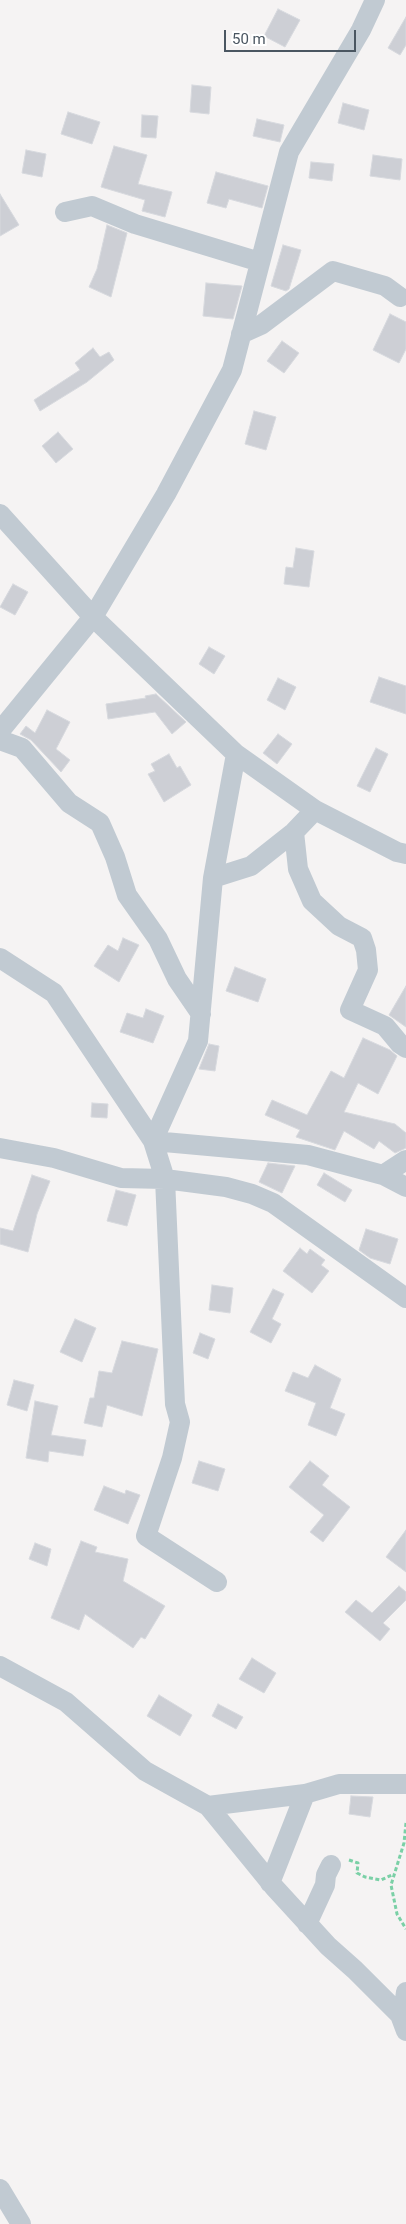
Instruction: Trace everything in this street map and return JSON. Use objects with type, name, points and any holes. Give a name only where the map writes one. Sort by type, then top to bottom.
[{"type":"street","points":[[0,731],[93,617],[166,494],[232,370],[289,152],[361,30],[375,0]]},
{"type":"street","points":[[65,212],[92,206],[134,224],[260,262]]},
{"type":"street","points":[[241,334],[261,325],[333,271],[385,286],[400,297]]},
{"type":"street","points":[[0,514],[93,617],[236,754],[315,810],[397,852],[406,854]]},
{"type":"street","points":[[0,740],[22,748],[69,803],[100,823],[115,857],[127,895],[158,939],[177,980],[201,1014]]},
{"type":"street","points":[[153,1141],[198,1041],[213,878],[236,754]]},
{"type":"street","points":[[213,878],[251,866],[294,832],[315,810]]},
{"type":"street","points":[[294,832],[298,869],[312,901],[340,926],[362,938],[366,950],[368,970],[350,1010],[385,1026],[406,1048]]},
{"type":"street","points":[[0,958],[54,994],[153,1141],[165,1179],[175,1404],[180,1422],[172,1458],[146,1536],[217,1582]]},
{"type":"street","points":[[153,1141],[308,1156],[383,1175],[406,1187]]},
{"type":"street","points":[[0,1148],[54,1158],[121,1178],[165,1179],[252,1194],[273,1203],[406,1298]]},
{"type":"street","points":[[383,1175],[406,1160]]},
{"type":"street","points":[[0,1666],[66,1702],[146,1771],[208,1806],[270,1883],[403,2023]]},
{"type":"street","points":[[208,1806],[305,1794],[338,1784],[406,1784]]},
{"type":"street","points":[[270,1883],[305,1794]]},
{"type":"street","points":[[307,1924],[325,1885],[326,1875],[331,1865]]},
{"type":"street","points":[[403,2023],[406,1992]]},
{"type":"street","points":[[0,2189],[21,2224]]},
{"type":"path","points":[[406,1823],[404,1843],[391,1885],[397,1914],[406,1929]]},
{"type":"path","points":[[331,1865],[340,1858],[358,1863],[357,1873],[380,1880],[394,1873]]},
{"type":"building","points":[[278,9],[300,20],[285,47],[264,36]]},
{"type":"building","points":[[406,17],[406,45],[400,55],[388,48]]},
{"type":"building","points":[[192,85],[211,87],[209,114],[190,112]]},
{"type":"building","points":[[343,103],[369,110],[364,130],[338,123]]},
{"type":"building","points":[[68,112],[100,122],[92,144],[61,134]]},
{"type":"building","points":[[142,115],[158,116],[156,138],[141,137]]},
{"type":"building","points":[[257,119],[284,125],[280,142],[253,136]]},
{"type":"building","points":[[114,146],[147,155],[138,184],[172,192],[165,217],[142,211],[145,200],[101,187]]},
{"type":"building","points":[[26,150],[46,154],[42,177],[22,173]]},
{"type":"building","points":[[373,155],[402,159],[400,180],[370,176]]},
{"type":"building","points":[[311,162],[334,164],[332,181],[309,178]]},
{"type":"building","points":[[216,172],[268,186],[262,208],[229,199],[226,208],[207,203]]},
{"type":"building","points":[[0,194],[19,225],[0,236]]},
{"type":"building","points":[[107,225],[127,233],[111,297],[89,287],[97,269]]},
{"type":"building","points":[[283,245],[301,250],[289,289],[286,291],[271,286]]},
{"type":"building","points":[[206,283],[242,286],[233,319],[203,316]]},
{"type":"building","points":[[390,314],[406,322],[406,349],[399,363],[373,350]]},
{"type":"building","points":[[282,341],[299,353],[284,373],[267,361]]},
{"type":"building","points":[[93,348],[100,357],[109,352],[114,360],[87,382],[40,411],[34,400],[80,370],[75,363]]},
{"type":"building","points":[[254,411],[276,417],[266,450],[245,444]]},
{"type":"building","points":[[58,432],[73,449],[56,463],[42,446]]},
{"type":"building","points":[[296,548],[314,551],[309,587],[284,584],[286,567],[293,568]]},
{"type":"building","points":[[13,584],[28,592],[15,615],[0,607]]},
{"type":"building","points":[[209,647],[225,656],[214,674],[199,664]]},
{"type":"building","points":[[379,677],[406,686],[406,714],[370,702]]},
{"type":"building","points":[[278,678],[296,687],[285,710],[267,700]]},
{"type":"building","points":[[156,694],[186,722],[172,734],[155,712],[108,719],[106,704],[146,698],[145,696]]},
{"type":"building","points":[[47,710],[70,722],[56,749],[70,760],[61,772],[31,740],[20,734],[26,726],[35,733]]},
{"type":"building","points":[[278,734],[292,744],[277,764],[263,753]]},
{"type":"building","points":[[376,748],[388,754],[370,792],[357,786]]},
{"type":"building","points":[[169,754],[177,768],[180,766],[191,785],[164,802],[148,774],[155,771],[151,764]]},
{"type":"building","points":[[123,938],[139,945],[119,982],[94,966],[108,945],[118,951]]},
{"type":"building","points":[[235,967],[266,979],[258,1002],[226,991]]},
{"type":"building","points":[[406,986],[406,1027],[389,1015]]},
{"type":"building","points":[[146,1009],[164,1016],[153,1043],[120,1032],[127,1013],[143,1018]]},
{"type":"building","points":[[363,1038],[390,1050],[397,1056],[378,1094],[358,1083],[344,1112],[395,1124],[406,1133],[406,1148],[395,1153],[379,1141],[374,1149],[344,1131],[335,1150],[296,1137],[300,1130],[265,1115],[272,1100],[307,1115],[331,1071],[344,1078]]},
{"type":"building","points":[[209,1044],[219,1046],[215,1071],[199,1069]]},
{"type":"building","points":[[92,1103],[108,1104],[107,1118],[91,1117]]},
{"type":"building","points":[[268,1163],[295,1166],[282,1193],[259,1182]]},
{"type":"building","points":[[324,1173],[352,1190],[345,1202],[317,1185]]},
{"type":"building","points":[[32,1175],[50,1181],[37,1214],[28,1252],[0,1244],[0,1228],[13,1231]]},
{"type":"building","points":[[116,1190],[136,1195],[127,1226],[107,1221]]},
{"type":"building","points":[[366,1229],[398,1239],[390,1264],[370,1258],[359,1250]]},
{"type":"building","points":[[300,1248],[307,1254],[310,1249],[325,1260],[321,1265],[329,1271],[312,1293],[283,1271]]},
{"type":"building","points":[[212,1285],[233,1288],[230,1313],[209,1310]]},
{"type":"building","points":[[273,1289],[284,1294],[272,1319],[281,1324],[271,1343],[250,1332]]},
{"type":"building","points":[[75,1319],[96,1328],[82,1362],[60,1352]]},
{"type":"building","points":[[200,1333],[215,1339],[208,1359],[193,1353]]},
{"type":"building","points":[[122,1341],[158,1349],[142,1416],[107,1405],[102,1427],[84,1423],[90,1398],[94,1398],[99,1371],[112,1373]]},
{"type":"building","points":[[315,1365],[341,1379],[330,1408],[345,1414],[336,1436],[308,1425],[316,1403],[285,1391],[293,1372],[308,1378]]},
{"type":"building","points":[[14,1380],[34,1385],[27,1411],[7,1405]]},
{"type":"building","points":[[35,1401],[58,1406],[51,1435],[86,1440],[83,1456],[49,1451],[48,1462],[26,1458]]},
{"type":"building","points":[[199,1461],[225,1469],[218,1491],[192,1483]]},
{"type":"building","points":[[310,1461],[329,1476],[322,1485],[350,1507],[323,1542],[310,1532],[324,1515],[289,1487]]},
{"type":"building","points":[[104,1486],[125,1494],[126,1490],[140,1495],[128,1524],[94,1510]]},
{"type":"building","points":[[406,1530],[406,1572],[386,1557]]},
{"type":"building","points":[[81,1541],[97,1547],[95,1552],[128,1559],[123,1581],[165,1606],[145,1639],[141,1637],[133,1648],[85,1614],[79,1630],[51,1618]]},
{"type":"building","points":[[35,1543],[51,1549],[47,1566],[29,1559]]},
{"type":"building","points":[[399,1586],[406,1592],[406,1600],[383,1623],[390,1629],[380,1641],[345,1612],[356,1600],[372,1613]]},
{"type":"building","points":[[252,1658],[276,1673],[264,1693],[239,1679]]},
{"type":"building","points":[[159,1695],[192,1715],[180,1736],[147,1716]]},
{"type":"building","points":[[218,1704],[243,1717],[236,1729],[212,1716]]},
{"type":"building","points":[[351,1796],[373,1797],[370,1817],[349,1814]]}]
